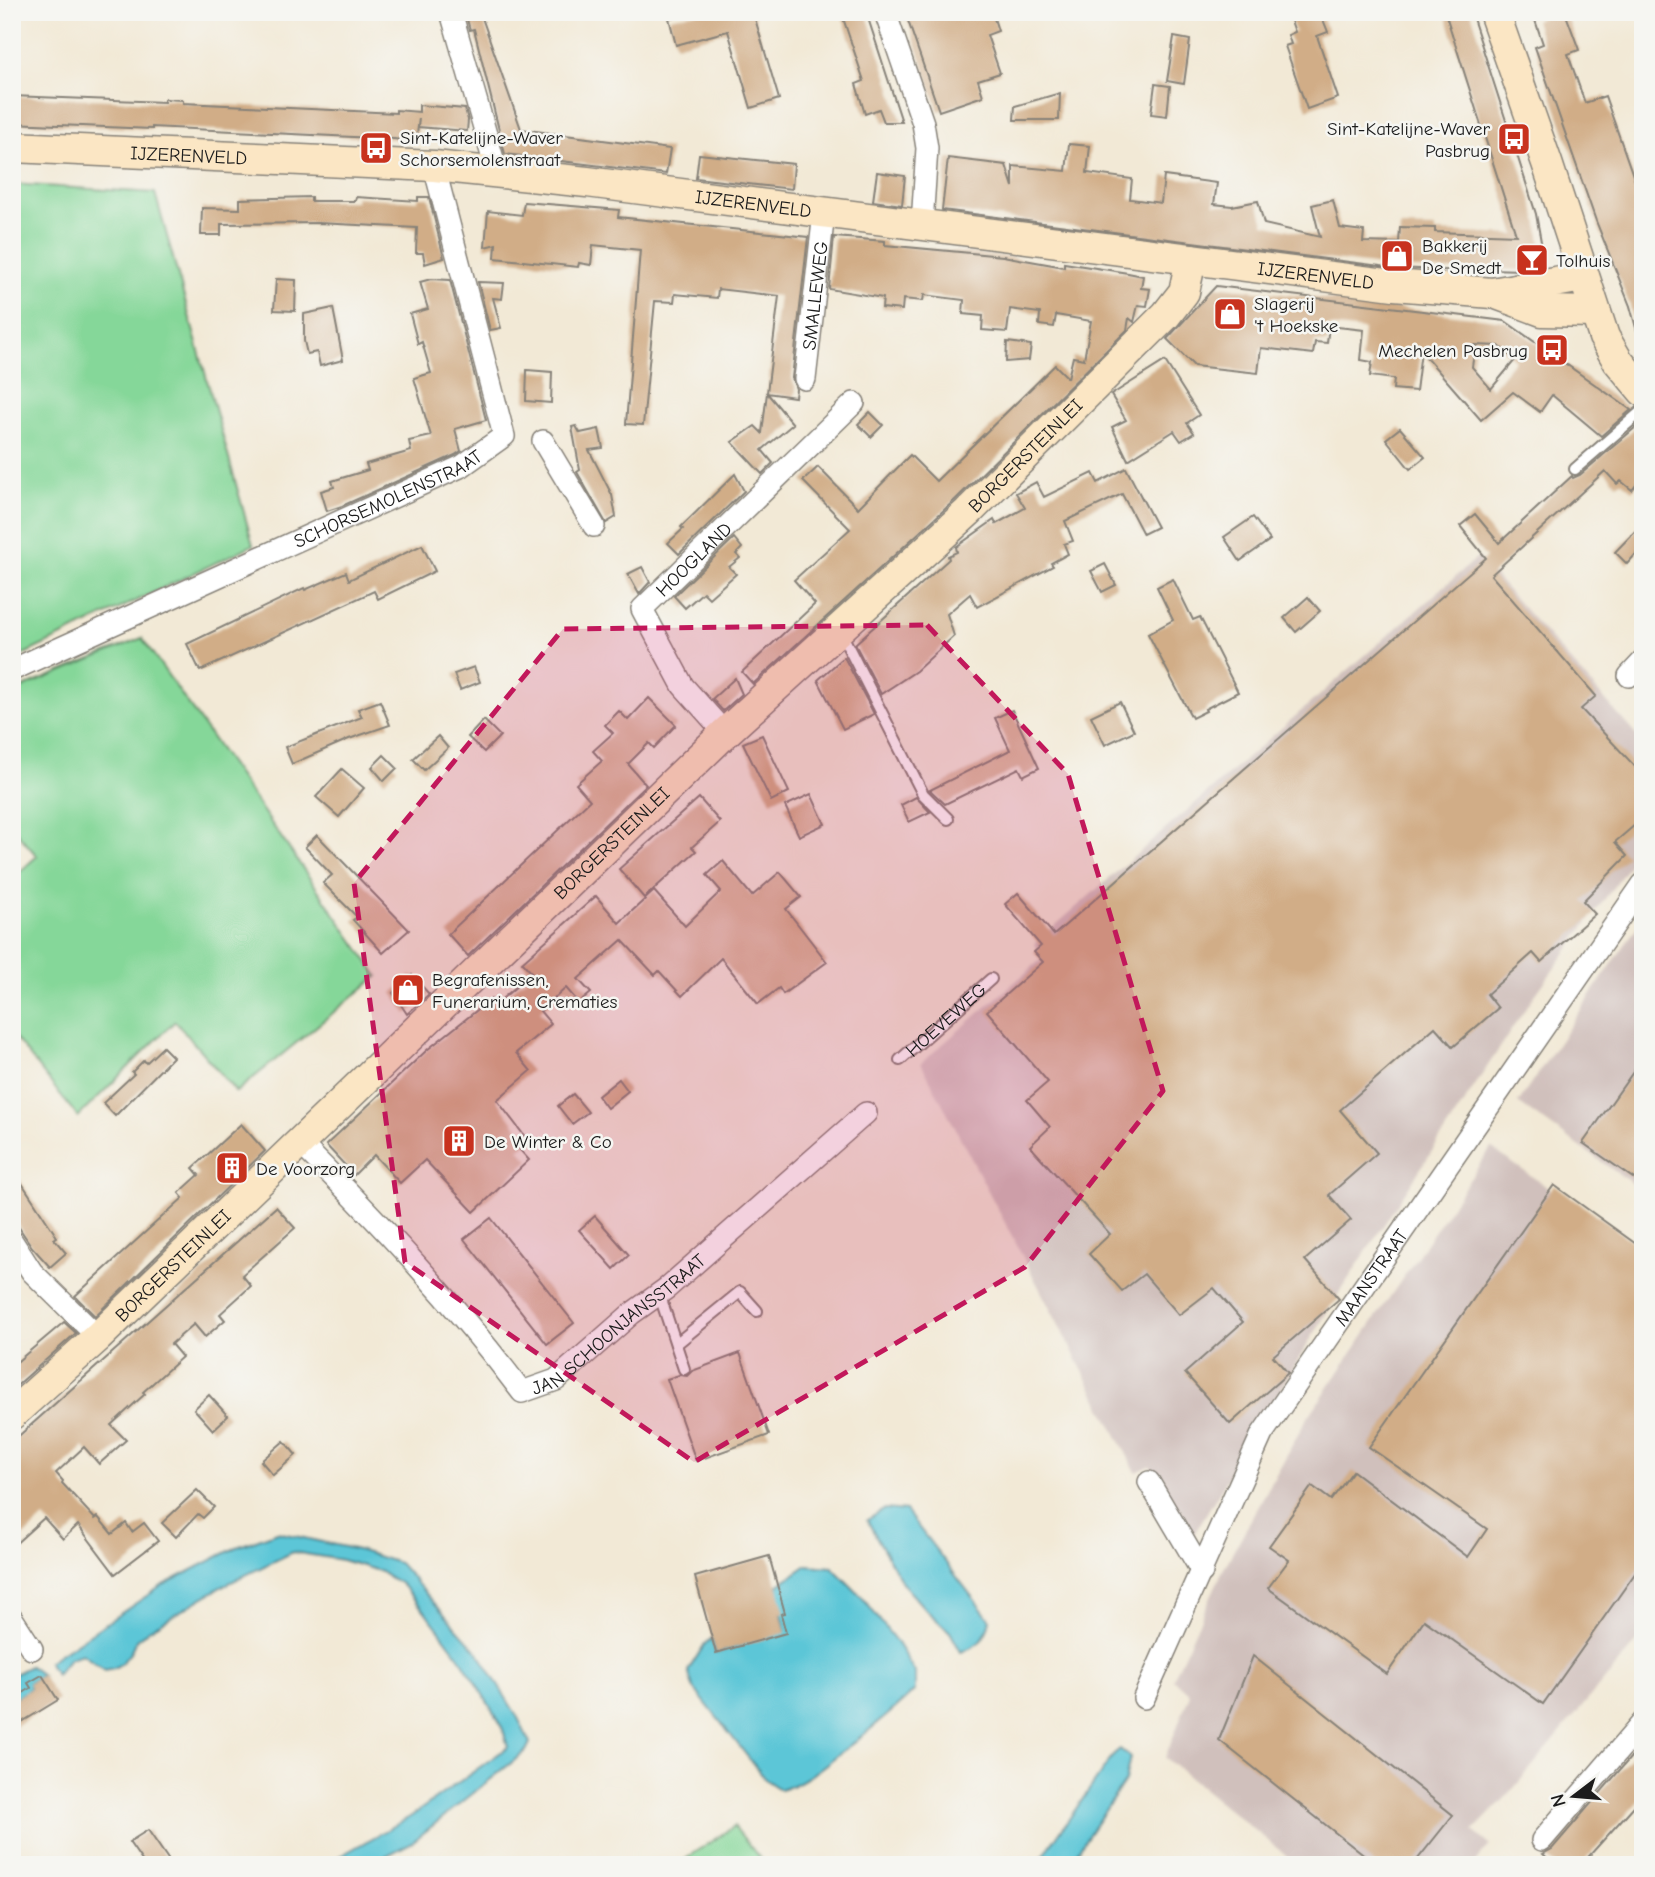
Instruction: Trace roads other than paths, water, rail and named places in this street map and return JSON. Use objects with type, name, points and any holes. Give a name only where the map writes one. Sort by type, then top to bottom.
[{"type":"street","points":[[450,12],[497,173]]},
{"type":"street","points":[[885,12],[923,123],[928,148],[922,225]]},
{"type":"street","points":[[1494,12],[1604,337],[1618,361],[1643,390]]},
{"type":"street","name":"IJZERENVELD","points":[[12,147],[434,166],[587,182],[1394,285],[1492,293],[1583,277]]},
{"type":"street","name":"SCHORSEMOLENSTRAAT","points":[[12,670],[462,466],[504,436],[434,166]]},
{"type":"street","name":"SMALLEWEG","points":[[804,379],[824,213]]},
{"type":"street","name":"BORGERSTEINLEI","points":[[12,1414],[98,1337],[725,733],[968,512],[1167,315],[1184,292],[1191,259]]},
{"type":"street","name":"IJZERENVELD","points":[[1492,293],[1542,311],[1595,312]]},
{"type":"street","name":"HOOGLAND","points":[[725,733],[683,686],[642,609],[855,403]]},
{"type":"street","points":[[543,440],[594,526]]},
{"type":"street","name":"MAANSTRAAT","points":[[1144,1698],[1262,1434],[1643,884]]},
{"type":"street","name":"JAN SCHOONJANSSTRAAT","points":[[300,1143],[367,1209],[441,1291],[522,1392],[556,1380],[866,1113]]},
{"type":"street","points":[[12,1241],[33,1272],[98,1337]]},
{"type":"street","points":[[1149,1482],[1202,1572]]},
{"type":"street","points":[[12,1618],[32,1649]]},
{"type":"street","points":[[1542,1840],[1643,1722]]},
{"type":"lane","points":[[1575,469],[1643,410]]},
{"type":"lane","points":[[840,631],[923,794],[948,819]]},
{"type":"lane","name":"HOEVEWEG","points":[[900,1060],[991,979]]},
{"type":"lane","points":[[676,1344],[740,1292],[757,1311]]},
{"type":"lane","points":[[659,1293],[684,1369]]},
{"type":"water","points":[[885,1509],[906,1511],[990,1620],[984,1637],[977,1644],[961,1652],[950,1632],[903,1584],[867,1520]]},
{"type":"water","points":[[277,1532],[358,1550],[399,1563],[478,1652],[517,1716],[530,1743],[526,1751],[411,1843],[368,1865],[324,1865],[410,1817],[508,1747],[502,1726],[463,1662],[401,1584],[379,1571],[342,1560],[293,1552],[221,1587],[147,1631],[135,1642],[122,1663],[114,1668],[105,1670],[82,1654],[70,1658],[56,1675],[48,1662],[163,1585],[237,1547]]},
{"type":"water","points":[[807,1565],[832,1567],[861,1596],[895,1640],[915,1672],[915,1690],[825,1765],[800,1782],[781,1790],[766,1780],[693,1687],[688,1671],[712,1638],[716,1653],[785,1631],[777,1586]]},
{"type":"water","points":[[30,1666],[42,1675],[29,1683],[31,1688],[12,1700],[12,1675]]},
{"type":"water","points":[[1120,1749],[1130,1757],[1125,1781],[1068,1865],[1037,1865],[1114,1754]]},
{"type":"place","name":"Sint-Katelijne-Waver Pasbrug","points":[[1514,139]]},
{"type":"place","name":"Sint-Katelijne-Waver Schorsemolenstraat","points":[[376,148]]},
{"type":"place","name":"Bakkerij De Smedt","points":[[1397,256]]},
{"type":"place","name":"Tolhuis","points":[[1532,260]]},
{"type":"place","name":"Slagerij 't Hoekske","points":[[1230,314]]},
{"type":"place","name":"Mechelen Pasbrug","points":[[1552,350]]},
{"type":"place","name":"Begrafenissen, Funerarium, Crematies","points":[[408,990]]},
{"type":"place","name":"De Winter & Co","points":[[459,1141]]},
{"type":"place","name":"De Voorzorg","points":[[232,1168]]}]
